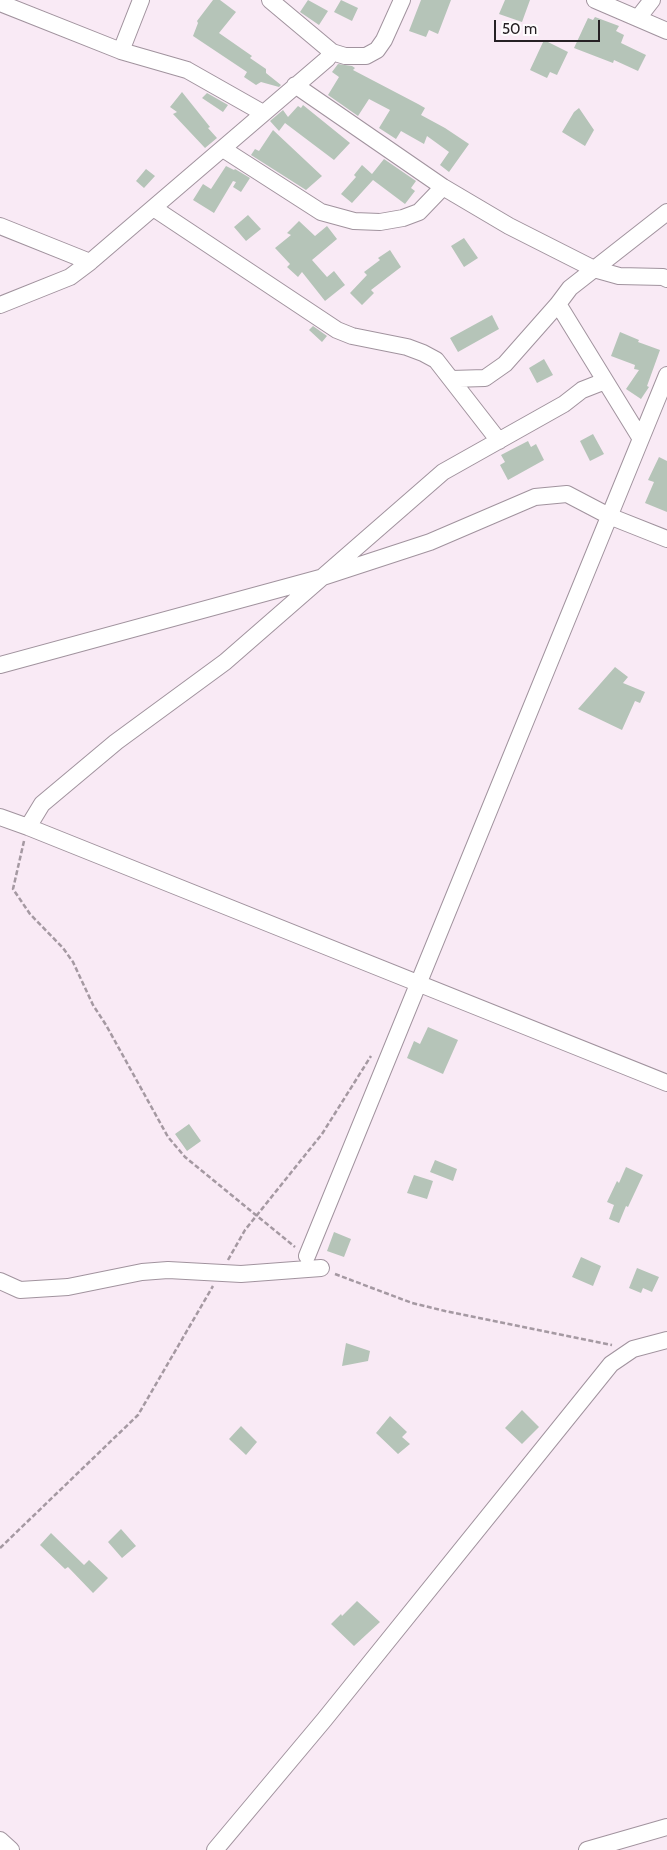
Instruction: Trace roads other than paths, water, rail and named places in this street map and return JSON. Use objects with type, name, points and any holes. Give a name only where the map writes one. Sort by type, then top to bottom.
[{"type":"street","points":[[121,51],[142,0]]},
{"type":"street","points":[[270,0],[332,52],[345,56],[366,56],[377,50],[384,40],[402,0]]},
{"type":"street","points":[[595,0],[667,31]]},
{"type":"street","points":[[638,18],[652,0]]},
{"type":"street","points":[[0,3],[121,51],[187,70],[263,114]]},
{"type":"street","points":[[0,305],[70,277],[90,262],[155,209],[327,59],[332,52]]},
{"type":"street","points":[[295,85],[443,187],[509,226],[594,269],[619,276],[663,277],[667,279]]},
{"type":"street","points":[[223,149],[321,212],[354,222],[380,222],[403,218],[418,212],[443,187]]},
{"type":"street","points":[[155,209],[338,330],[352,336],[407,347],[436,360],[499,441]]},
{"type":"street","points":[[451,379],[485,378],[505,364],[570,288],[667,212]]},
{"type":"street","points":[[0,226],[90,262]]},
{"type":"street","points":[[558,304],[641,439]]},
{"type":"street","points":[[307,1256],[667,375]]},
{"type":"street","points":[[28,827],[42,804],[116,742],[225,662],[444,472],[564,404],[582,390],[605,381]]},
{"type":"street","points":[[0,665],[320,578],[423,544],[535,497],[567,494],[609,516],[667,539]]},
{"type":"street","points":[[0,817],[667,1083]]},
{"type":"street","points":[[0,1281],[20,1290],[68,1287],[150,1271],[168,1270],[241,1274],[321,1268]]},
{"type":"street","points":[[215,1850],[324,1720],[611,1364],[633,1349],[667,1340]]},
{"type":"street","points":[[587,1850],[667,1827]]},
{"type":"street","points":[[0,1840],[12,1850]]}]
